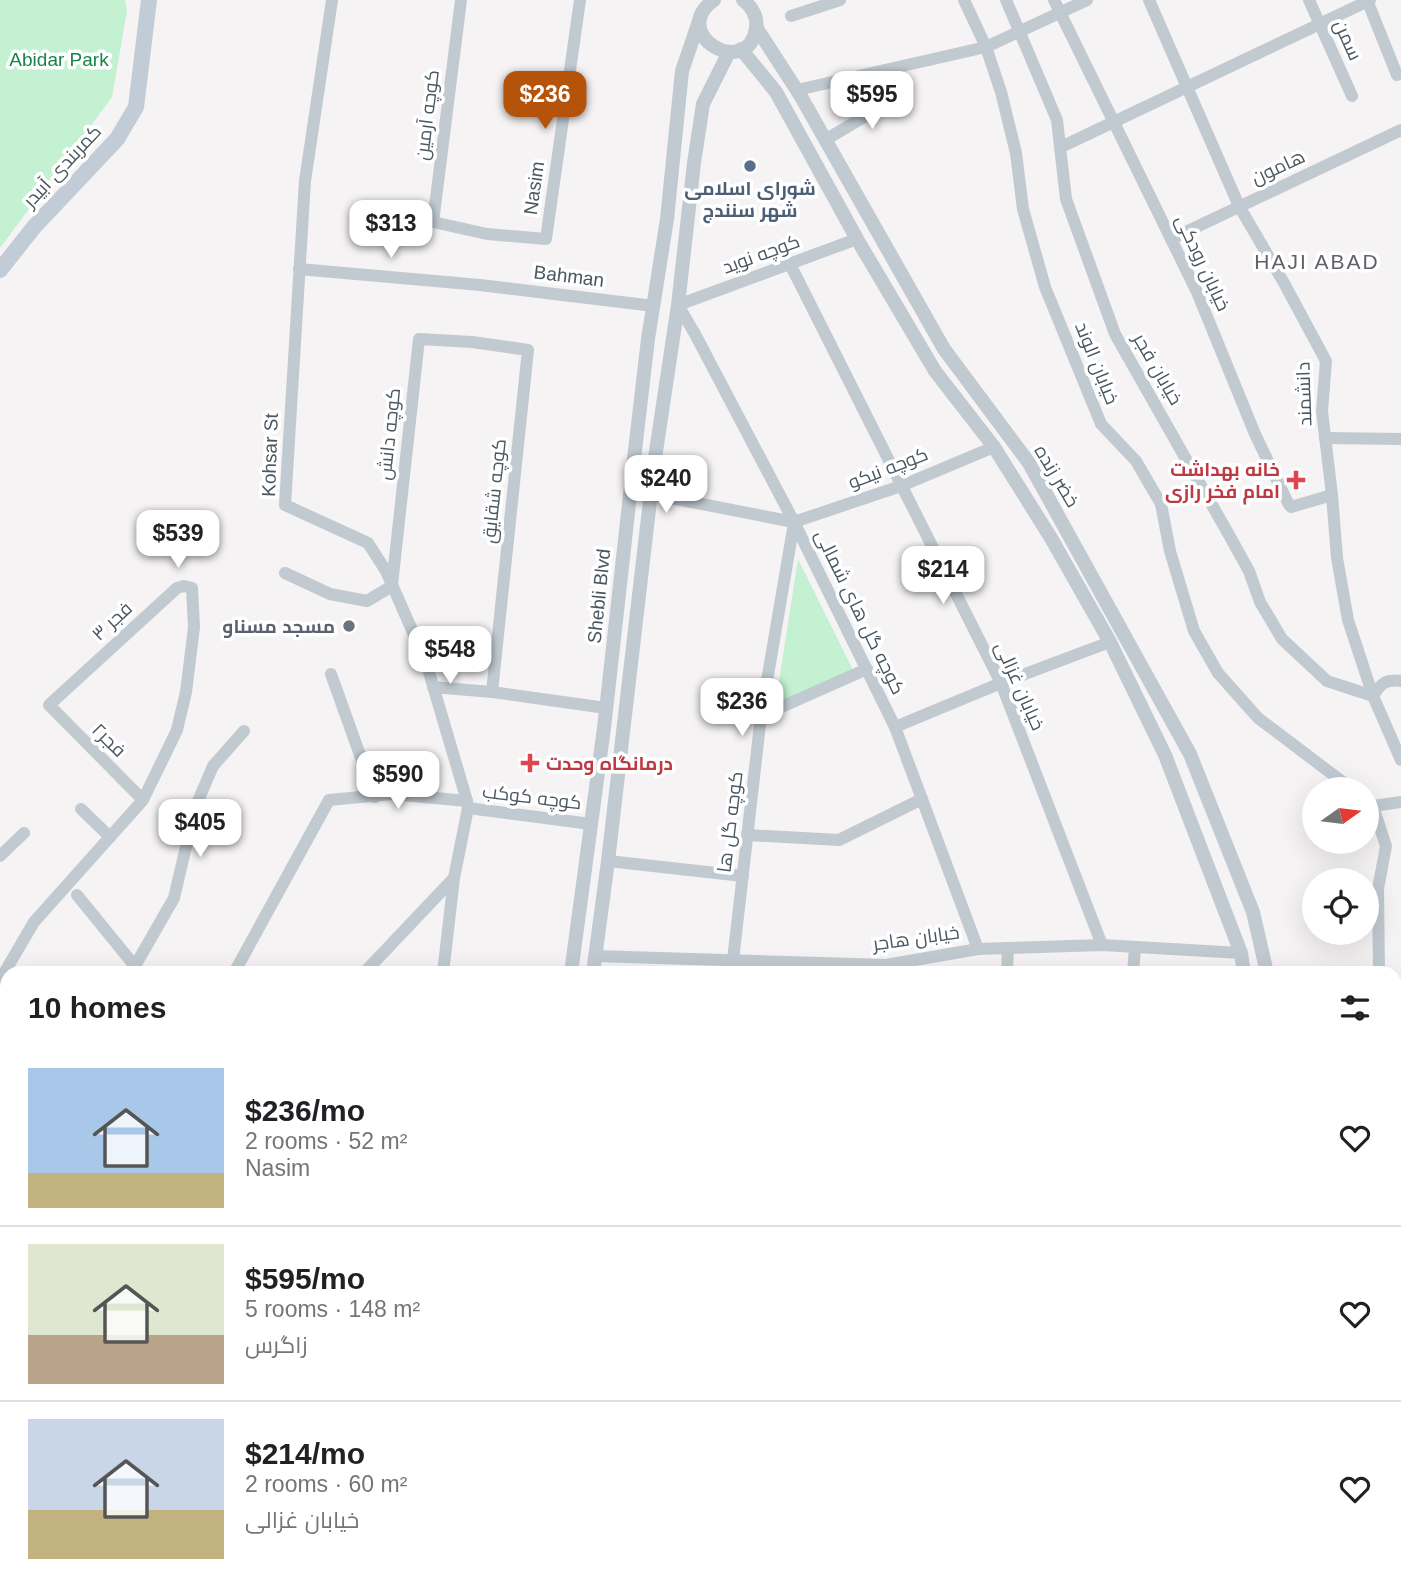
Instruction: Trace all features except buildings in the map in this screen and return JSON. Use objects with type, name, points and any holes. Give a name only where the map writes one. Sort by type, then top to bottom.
[{"type":"main road","name":"کمربندی آبیدر","points":[[0,270],[34,227],[117,139],[136,107],[149,0]]},
{"type":"street","name":"Kohsar St","points":[[332,0],[304,181],[285,505],[368,543],[392,586],[426,662],[467,804],[454,878],[444,966]]},
{"type":"street","name":"کوچه آرمین","points":[[461,0],[433,222],[487,233]]},
{"type":"street","name":"Nasim","points":[[487,233],[546,239],[580,0]]},
{"type":"street","name":"خضر زنده","points":[[743,0],[752,8],[756,27],[797,90],[944,349],[1029,463],[1190,754],[1253,912],[1266,966]]},
{"type":"street","points":[[791,16],[840,0]]},
{"type":"street","name":"خیابان الوند","points":[[964,0],[986,47],[1001,92],[1017,153],[1023,209],[1042,279],[1101,424],[1136,461],[1161,504],[1170,551],[1194,631],[1218,673],[1258,718],[1336,777]]},
{"type":"street","name":"خیابان فجر","points":[[1006,0],[1057,120],[1066,199],[1115,334],[1182,448],[1249,571],[1260,602],[1282,639],[1326,681],[1373,696]]},
{"type":"street","name":"خیابان رودکی","points":[[1054,0],[1197,292],[1255,434],[1288,503],[1291,507],[1332,495]]},
{"type":"street","points":[[797,90],[986,47],[1087,0]]},
{"type":"street","name":"دانشمند","points":[[1149,0],[1239,206],[1326,361],[1322,411],[1336,558],[1348,620],[1373,696],[1401,760]]},
{"type":"street","name":"سمن","points":[[1309,0],[1352,96]]},
{"type":"street","points":[[1060,147],[1368,1],[1397,75]]},
{"type":"street","name":"خضر زنده","points":[[705,7],[702,35],[706,42],[720,51],[735,51],[776,92],[857,240],[936,370],[994,447],[1051,538],[1110,642],[1165,755],[1241,953],[1243,966]]},
{"type":"street","name":"Shebli Blvd","points":[[572,966],[606,708],[653,306],[667,219],[682,71],[705,7]]},
{"type":"street","name":"Shebli Blvd","points":[[594,966],[650,494],[678,305],[686,221],[703,104],[735,51],[749,44],[756,27]]},
{"type":"street","points":[[825,140],[903,94]]},
{"type":"street","name":"هامون","points":[[1171,239],[1401,130]]},
{"type":"street","name":"کوچه نوید","points":[[678,305],[857,240]]},
{"type":"street","name":"خیابان غزالی","points":[[790,264],[1001,683],[1102,945]]},
{"type":"street","name":"Bahman","points":[[299,269],[480,285],[653,306]]},
{"type":"street","points":[[653,306],[678,305]]},
{"type":"street","name":"کوچه گل های شمالی","points":[[678,305],[794,522],[895,727],[978,949]]},
{"type":"street","name":"کوچه دانش","points":[[392,586],[419,339],[472,342]]},
{"type":"street","name":"کوچه شقایق","points":[[472,342],[528,350],[492,692]]},
{"type":"street","points":[[1325,438],[1401,439]]},
{"type":"street","name":"کوچه نیکو","points":[[794,522],[901,486],[994,447]]},
{"type":"street","points":[[650,494],[794,522]]},
{"type":"street","name":"کوچه گل ها","points":[[733,960],[761,716],[794,522]]},
{"type":"street","points":[[285,573],[330,594],[367,601],[392,586]]},
{"type":"street","name":"فجر ۳","points":[[49,705],[177,588],[192,588],[194,627],[186,692],[177,730],[143,800]]},
{"type":"street","points":[[895,727],[1110,642]]},
{"type":"street","points":[[761,716],[867,670]]},
{"type":"street","points":[[331,674],[374,797]]},
{"type":"street","points":[[1373,696],[1380,684],[1391,680],[1401,681]]},
{"type":"street","points":[[433,687],[492,692],[606,708]]},
{"type":"street","name":"فجر۲","points":[[49,705],[143,800]]},
{"type":"street","points":[[135,966],[174,898],[195,808],[213,766],[244,731]]},
{"type":"street","name":"کوچه کوکب","points":[[238,966],[329,800],[392,794],[591,824]]},
{"type":"street","points":[[747,835],[839,840],[922,799]]},
{"type":"street","points":[[8,966],[34,922],[143,800]]},
{"type":"street","points":[[1379,803],[1401,802]]},
{"type":"street","points":[[81,810],[110,837]]},
{"type":"street","points":[[1378,966],[1378,889],[1386,846],[1379,828]]},
{"type":"street","points":[[0,856],[24,833]]},
{"type":"street","points":[[608,861],[743,876]]},
{"type":"street","points":[[371,966],[454,878]]},
{"type":"street","points":[[77,895],[131,966]]},
{"type":"street","name":"خیابان هاجر","points":[[882,966],[978,949],[1102,945],[1241,953]]},
{"type":"street","points":[[1134,966],[1135,947]]},
{"type":"street","points":[[1007,966],[1008,948]]},
{"type":"street","name":"خیابان هاجر","points":[[595,956],[733,960],[760,966]]},
{"type":"green space","name":"Abidar Park","points":[[0,0],[125,0],[127,11],[112,97],[0,248]]},
{"type":"green space","points":[[798,559],[855,674],[775,707]]},
{"type":"place","name":"شورای اسلامی شهر سنندج","points":[[750,166]]},
{"type":"place","name":"خانه بهداشت امام فخر رازی","points":[[1296,480]]},
{"type":"place","name":"مسجد مسناو","points":[[349,626]]},
{"type":"place","name":"درمانگاه وحدت","points":[[530,763]]},
{"type":"district","name":"HAJI ABAD","points":[[1317,261]]}]
